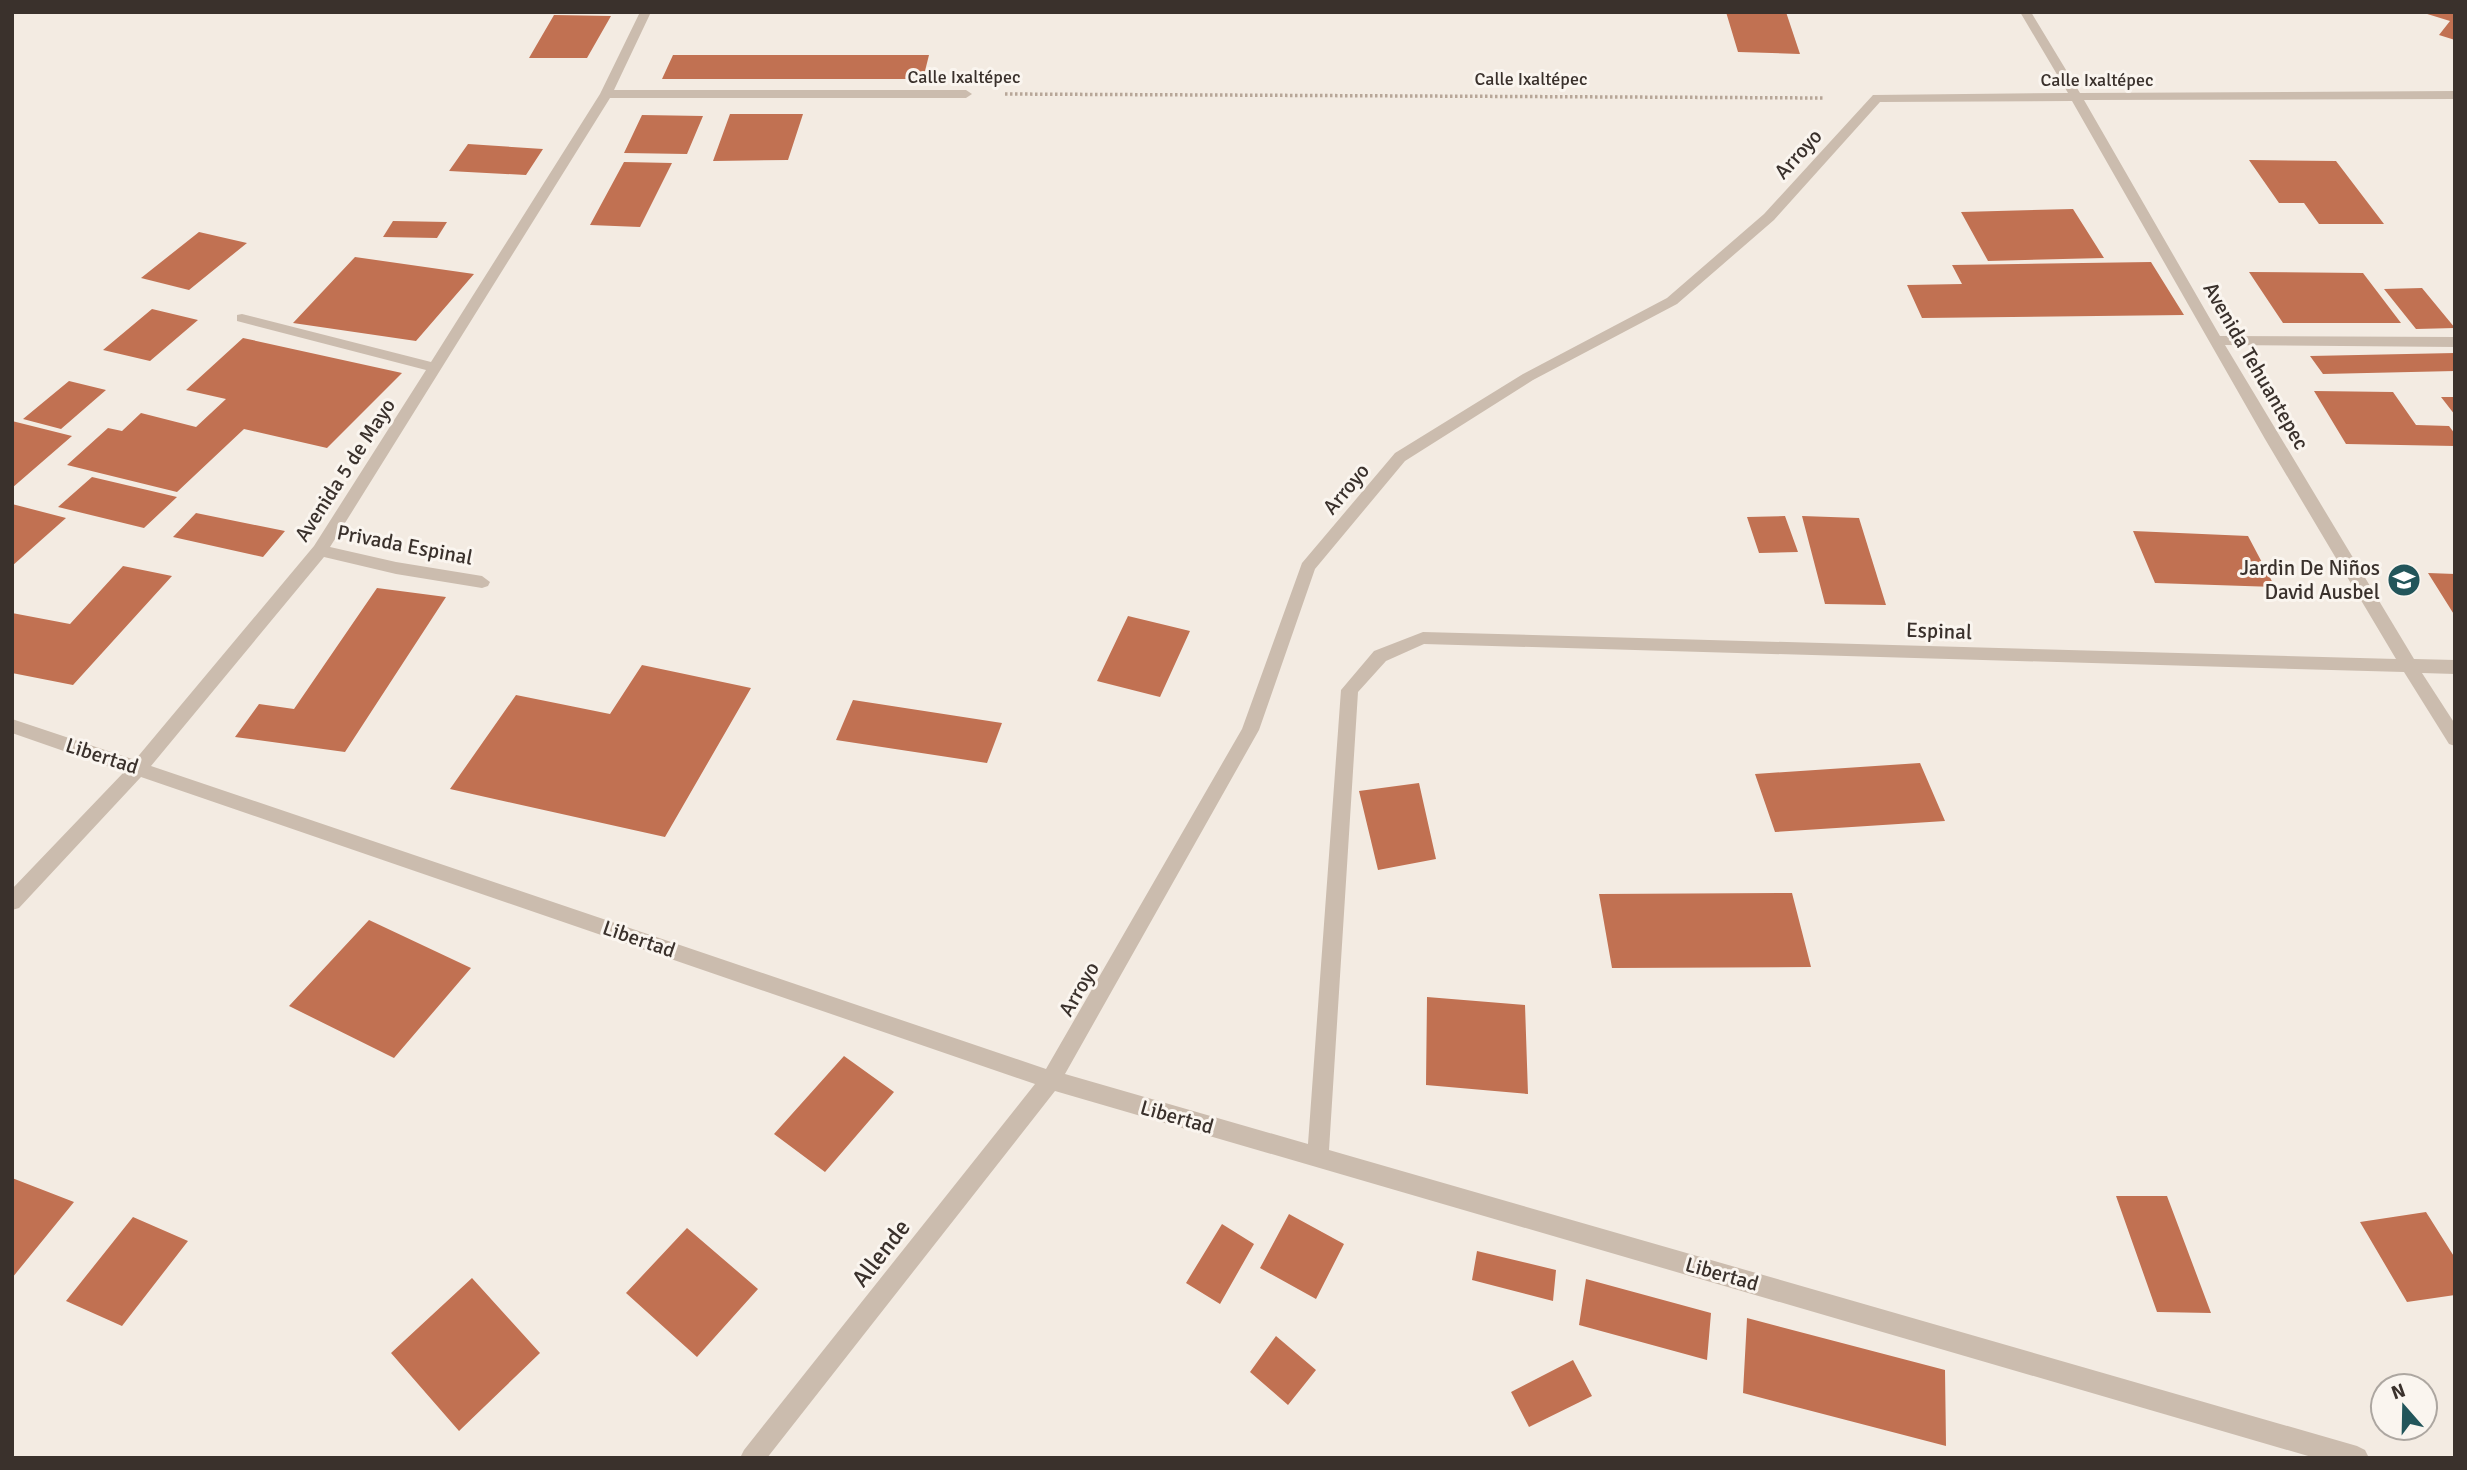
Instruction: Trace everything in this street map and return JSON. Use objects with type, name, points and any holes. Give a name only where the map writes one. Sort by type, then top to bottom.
[{"type":"street","name":"Avenida 5 de Mayo","points":[[12,902],[139,768],[320,550],[606,93],[646,12]]},
{"type":"street","name":"Avenida Tehuantepec","points":[[2025,12],[2078,97],[2215,340],[2409,668],[2455,739]]},
{"type":"street","name":"Calle Ixaltépec","points":[[606,93],[966,94]]},
{"type":"street","name":"Calle Ixaltépec","points":[[1877,98],[2455,95]]},
{"type":"street","name":"Arroyo","points":[[1051,1080],[1250,730],[1308,567],[1400,457],[1528,377],[1672,301],[1769,217],[1877,98]]},
{"type":"street","points":[[243,318],[434,368]]},
{"type":"street","points":[[2215,340],[2455,342]]},
{"type":"street","name":"Privada Espinal","points":[[320,550],[396,568],[482,582]]},
{"type":"street","name":"Espinal","points":[[1318,1157],[1350,690],[1380,656],[1423,638],[2409,668],[2455,667]]},
{"type":"street","name":"Libertad","points":[[12,726],[1051,1080],[2357,1458]]},
{"type":"street","name":"Allende","points":[[752,1458],[1051,1080]]},
{"type":"path","name":"Calle Ixaltépec","points":[[966,94],[1877,98]]},
{"type":"building","points":[[1726,12],[1786,12],[1800,54],[1738,52]]},
{"type":"building","points":[[2455,12],[2455,40],[2439,35],[2450,21],[2424,13]]},
{"type":"building","points":[[554,15],[611,16],[587,58],[529,58]]},
{"type":"building","points":[[673,55],[929,55],[923,79],[662,79]]},
{"type":"building","points":[[730,114],[803,114],[788,160],[713,161]]},
{"type":"building","points":[[642,115],[703,116],[687,154],[624,153]]},
{"type":"building","points":[[468,144],[543,149],[526,175],[449,171]]},
{"type":"building","points":[[2249,160],[2336,161],[2384,224],[2319,224],[2304,203],[2279,203]]},
{"type":"building","points":[[624,162],[672,163],[640,227],[590,225]]},
{"type":"building","points":[[2073,209],[2104,258],[1988,261],[1961,212]]},
{"type":"building","points":[[393,221],[447,222],[437,238],[383,237]]},
{"type":"building","points":[[199,232],[247,243],[189,290],[141,278]]},
{"type":"building","points":[[355,257],[474,274],[416,341],[293,323]]},
{"type":"building","points":[[2151,262],[2184,315],[1922,318],[1907,285],[1962,284],[1952,265]]},
{"type":"building","points":[[2249,272],[2363,273],[2401,323],[2283,323]]},
{"type":"building","points":[[2422,288],[2455,328],[2416,329],[2384,289]]},
{"type":"building","points":[[152,309],[198,320],[150,361],[103,350]]},
{"type":"building","points":[[243,338],[402,373],[327,448],[244,429],[177,492],[67,465],[108,428],[122,431],[141,413],[196,427],[226,399],[186,390]]},
{"type":"building","points":[[2455,353],[2455,371],[2323,374],[2310,356]]},
{"type":"building","points":[[69,381],[106,390],[61,429],[23,419]]},
{"type":"building","points":[[2314,391],[2393,392],[2416,425],[2449,426],[2455,434],[2455,446],[2346,444]]},
{"type":"building","points":[[2441,397],[2455,397],[2455,415]]},
{"type":"building","points":[[12,421],[72,436],[12,488]]},
{"type":"building","points":[[92,477],[177,497],[144,528],[58,507]]},
{"type":"building","points":[[12,504],[66,518],[12,566]]},
{"type":"building","points":[[196,513],[285,531],[263,557],[173,537]]},
{"type":"building","points":[[1785,516],[1798,552],[1759,553],[1747,517]]},
{"type":"building","points":[[1802,516],[1859,518],[1886,605],[1825,604]]},
{"type":"building","points":[[2133,531],[2248,536],[2275,587],[2155,583]]},
{"type":"building","points":[[123,566],[172,576],[73,685],[12,673],[12,613],[70,624]]},
{"type":"building","points":[[2428,573],[2455,574],[2455,616]]},
{"type":"building","points":[[377,588],[446,597],[345,752],[235,737],[259,704],[294,709]]},
{"type":"building","points":[[1128,616],[1190,631],[1160,697],[1097,681]]},
{"type":"building","points":[[642,665],[751,688],[665,837],[450,789],[516,695],[610,714]]},
{"type":"building","points":[[853,700],[1002,723],[987,763],[836,740]]},
{"type":"building","points":[[1920,763],[1945,821],[1775,832],[1755,774]]},
{"type":"building","points":[[1419,783],[1436,859],[1378,870],[1359,791]]},
{"type":"building","points":[[1792,893],[1811,967],[1612,968],[1599,894]]},
{"type":"building","points":[[369,920],[471,968],[394,1058],[289,1006]]},
{"type":"building","points":[[1427,997],[1525,1005],[1528,1094],[1426,1085]]},
{"type":"building","points":[[844,1056],[894,1092],[825,1172],[774,1134]]},
{"type":"building","points":[[12,1178],[74,1202],[12,1278]]},
{"type":"building","points":[[2116,1196],[2167,1196],[2211,1313],[2157,1312]]},
{"type":"building","points":[[2426,1212],[2455,1258],[2455,1295],[2407,1302],[2360,1222]]},
{"type":"building","points":[[1289,1214],[1344,1244],[1316,1299],[1260,1268]]},
{"type":"building","points":[[133,1217],[188,1241],[122,1326],[66,1301]]},
{"type":"building","points":[[1222,1224],[1254,1244],[1220,1304],[1186,1283]]},
{"type":"building","points":[[687,1228],[758,1289],[697,1357],[626,1293]]},
{"type":"building","points":[[1477,1251],[1556,1270],[1553,1301],[1472,1280]]},
{"type":"building","points":[[472,1278],[540,1353],[459,1431],[391,1353]]},
{"type":"building","points":[[1586,1279],[1711,1313],[1707,1360],[1579,1325]]},
{"type":"building","points":[[1747,1318],[1945,1370],[1946,1446],[1743,1393]]},
{"type":"building","points":[[1276,1336],[1316,1370],[1288,1405],[1250,1372]]},
{"type":"building","points":[[1573,1360],[1592,1396],[1529,1427],[1511,1392]]},
{"type":"place","name":"Jardin De Niños David Ausbel","points":[[2404,580]]}]
